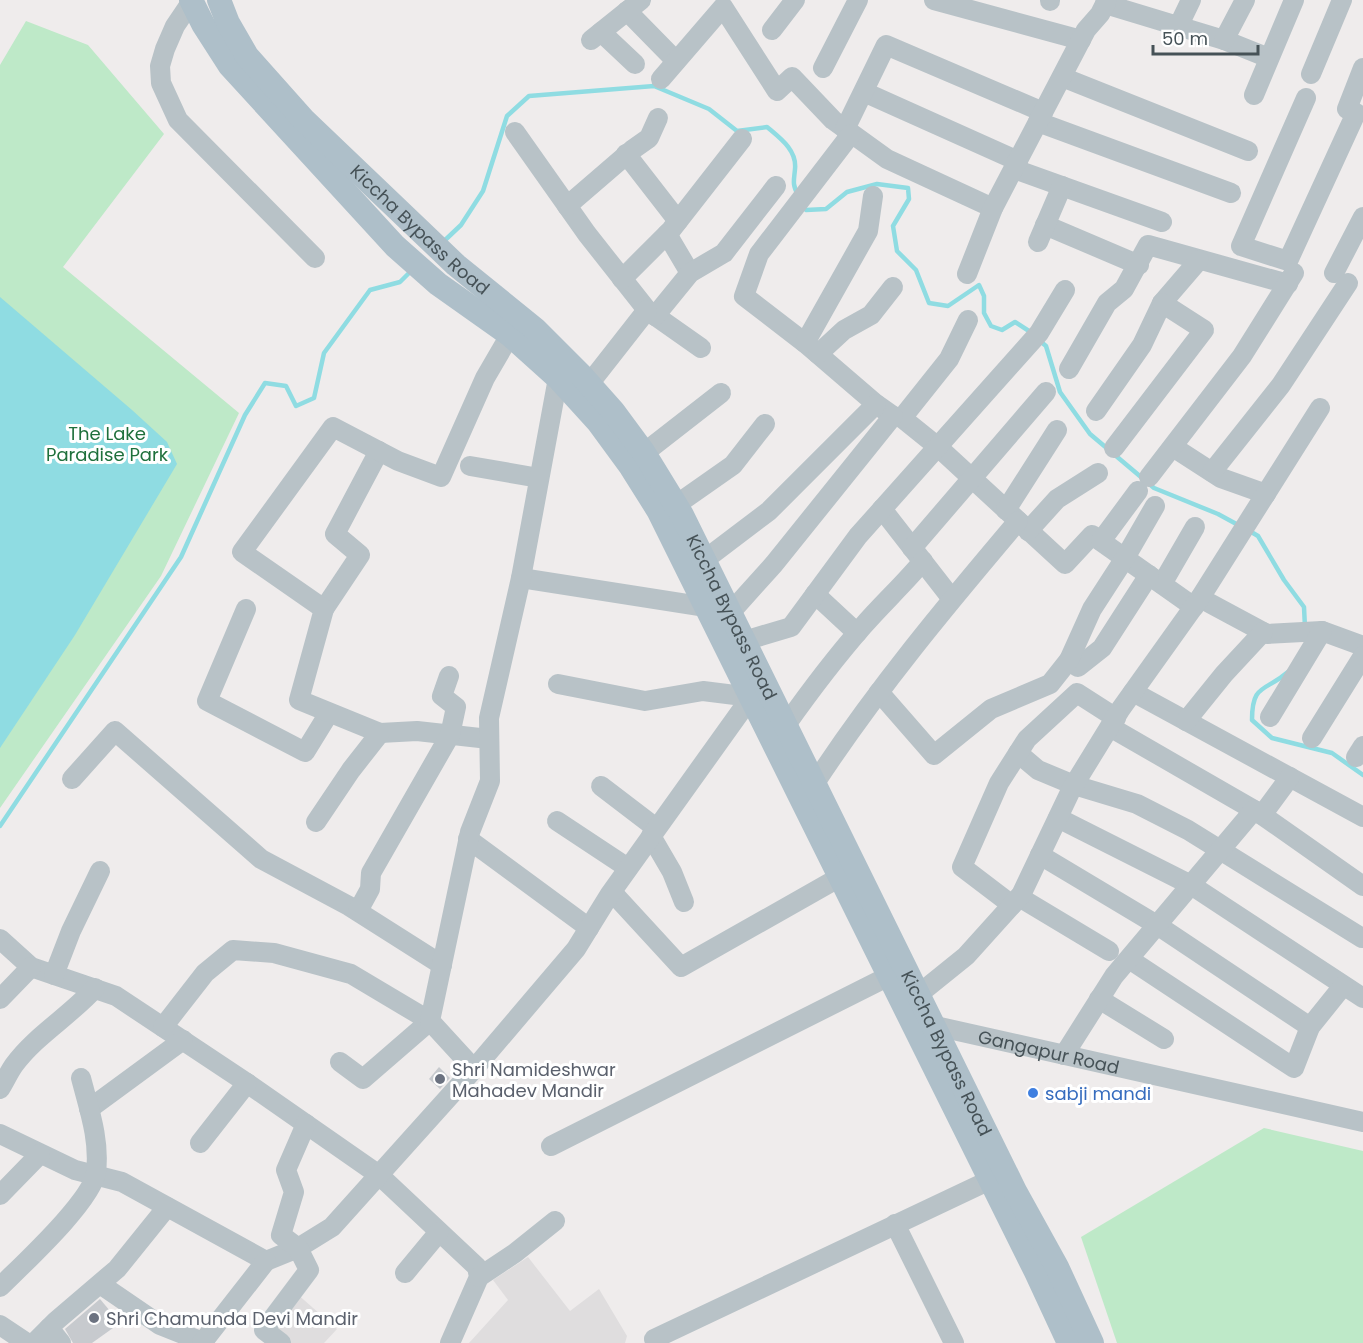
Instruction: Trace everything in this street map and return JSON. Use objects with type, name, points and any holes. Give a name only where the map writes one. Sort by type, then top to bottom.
[{"type":"main road","points":[[192,0],[203,24],[230,66],[395,246],[438,284],[510,335],[558,378],[598,422],[635,451],[658,510],[706,608],[759,693],[806,787],[840,877],[898,972]]},
{"type":"main road","name":"Kiccha Bypass Road","points":[[219,0],[228,23],[247,56],[270,83],[304,120],[456,265],[535,329],[590,384],[635,451],[676,505],[744,641],[759,693],[786,725],[806,787],[898,972],[912,1007],[935,1026],[943,1065],[1058,1267],[1092,1343]]},
{"type":"main road","points":[[912,1007],[943,1065],[990,1180],[1070,1343]]},
{"type":"street","points":[[192,0],[175,26],[160,66],[161,83],[178,120],[315,258]]},
{"type":"street","points":[[772,30],[795,0]]},
{"type":"street","points":[[823,68],[858,0]]},
{"type":"street","points":[[934,0],[1081,40]]},
{"type":"street","points":[[1178,27],[1191,0]]},
{"type":"street","points":[[1224,40],[1245,0]]},
{"type":"street","points":[[1254,95],[1293,0]]},
{"type":"street","points":[[1311,74],[1342,0]]},
{"type":"street","points":[[967,274],[993,208],[1081,40],[1106,2],[1135,6],[1178,27],[1224,40],[1269,58]]},
{"type":"street","points":[[635,64],[596,36],[634,6],[676,61]]},
{"type":"street","points":[[661,79],[723,7],[777,91],[792,77],[833,120],[887,159],[993,208]]},
{"type":"street","points":[[1231,193],[1041,117],[886,45],[848,131],[808,192],[792,209],[759,254],[744,296],[811,348],[876,404],[938,447],[1065,564],[1092,535],[1156,580],[1197,603],[1267,634],[1311,632],[1363,646]]},
{"type":"street","points":[[1288,261],[1356,113],[1347,109],[1363,68]]},
{"type":"street","points":[[1062,76],[1248,151]]},
{"type":"street","points":[[864,92],[1062,186],[1162,222]]},
{"type":"street","points":[[1101,541],[1242,356],[1300,264],[1241,246],[1306,98]]},
{"type":"street","points":[[567,206],[626,154],[649,138],[658,118]]},
{"type":"street","points":[[516,132],[567,206],[622,279],[651,313],[701,348]]},
{"type":"street","points":[[622,279],[672,227],[742,139]]},
{"type":"street","points":[[626,154],[672,227],[690,273]]},
{"type":"street","points":[[590,384],[651,313],[690,273],[724,253],[776,186]]},
{"type":"street","points":[[1062,186],[1042,234],[1139,265]]},
{"type":"street","points":[[811,348],[868,231],[873,196]]},
{"type":"street","points":[[1212,472],[1281,385],[1341,278],[1363,217]]},
{"type":"street","points":[[1069,369],[1107,303],[1124,289],[1148,246],[1288,284]]},
{"type":"street","points":[[1096,411],[1142,345],[1162,303],[1199,260]]},
{"type":"street","points":[[811,348],[871,315],[893,287]]},
{"type":"street","points":[[744,641],[791,627],[858,536],[1034,338],[1065,290]]},
{"type":"street","points":[[1114,448],[1204,330],[1162,303]]},
{"type":"street","points":[[730,613],[897,417],[950,359],[968,320]]},
{"type":"street","points":[[324,609],[242,552],[333,427],[398,461],[441,477],[485,378],[510,335]]},
{"type":"street","points":[[340,1062],[363,1079],[430,1021],[468,839],[490,781],[489,718],[520,578],[558,378]]},
{"type":"street","points":[[786,725],[832,662],[904,585],[917,554],[971,477],[1046,392]]},
{"type":"street","points":[[635,451],[721,393]]},
{"type":"street","points":[[703,561],[769,511],[876,404]]},
{"type":"street","points":[[912,1007],[966,956],[1016,901],[1074,785],[1133,692],[1197,603],[1320,408]]},
{"type":"street","points":[[676,505],[733,465],[765,424]]},
{"type":"street","points":[[806,787],[952,599],[1017,521],[1057,430]]},
{"type":"street","points":[[1173,447],[1221,478],[1266,494]]},
{"type":"street","points":[[380,451],[335,534],[360,555],[324,609],[299,700],[380,734],[417,731],[489,740]]},
{"type":"street","points":[[470,466],[539,478]]},
{"type":"street","points":[[1017,521],[1098,473]]},
{"type":"street","points":[[879,692],[934,755],[991,709],[1050,684],[1070,660],[1092,609],[1155,506]]},
{"type":"street","points":[[882,509],[952,599]]},
{"type":"street","points":[[1070,660],[1078,667],[1102,648],[1196,527]]},
{"type":"street","points":[[520,578],[706,608]]},
{"type":"street","points":[[815,594],[857,633]]},
{"type":"street","points":[[246,609],[207,702],[305,752],[329,713]]},
{"type":"street","points":[[1186,721],[1224,674],[1263,632]]},
{"type":"street","points":[[1270,717],[1311,632]]},
{"type":"street","points":[[1312,738],[1363,656]]},
{"type":"street","points":[[358,911],[370,889],[371,873],[450,735],[456,706],[442,696],[449,676]]},
{"type":"street","points":[[558,684],[645,701],[703,691],[759,693]]},
{"type":"street","points":[[1133,692],[1363,817]]},
{"type":"street","points":[[100,1284],[127,1313],[203,1342],[266,1261],[298,1248],[332,1227],[474,1070],[576,949],[628,868],[759,693]]},
{"type":"street","points":[[1109,951],[1016,901],[962,867],[999,783],[1027,739],[1077,693],[1113,722],[1258,812],[1363,886]]},
{"type":"street","points":[[72,779],[114,731],[261,859],[358,911],[442,965]]},
{"type":"street","points":[[316,822],[351,770],[380,734]]},
{"type":"street","points":[[1018,753],[1038,770],[1074,785],[1137,804],[1221,849],[1362,938]]},
{"type":"street","points":[[1064,1054],[1114,976],[1221,849],[1290,777]]},
{"type":"street","points":[[601,786],[654,832],[684,902]]},
{"type":"street","points":[[1058,818],[1191,885],[1363,998]]},
{"type":"street","points":[[557,821],[628,868]]},
{"type":"street","points":[[468,839],[589,928]]},
{"type":"street","points":[[1040,855],[1157,925],[1310,1027]]},
{"type":"street","points":[[54,975],[71,931],[100,871]]},
{"type":"street","points":[[612,892],[681,967],[840,877]]},
{"type":"street","points":[[0,939],[32,967],[116,996],[379,1175],[477,1267],[479,1277]]},
{"type":"street","points":[[163,1026],[205,973],[233,950],[274,953],[351,974],[430,1021],[474,1070]]},
{"type":"street","points":[[1129,959],[1294,1068],[1310,1027],[1343,986]]},
{"type":"street","points":[[0,999],[32,967]]},
{"type":"street","points":[[551,1146],[898,972]]},
{"type":"street","points":[[0,1089],[14,1065],[41,1036],[78,1007],[95,988]]},
{"type":"street","points":[[1099,999],[1164,1040]]},
{"type":"street","name":"Gangapur Road","points":[[935,1026],[1363,1122]]},
{"type":"street","points":[[89,1109],[183,1040]]},
{"type":"street","points":[[0,1287],[78,1208],[96,1175],[97,1145],[81,1078]]},
{"type":"street","points":[[200,1143],[247,1083]]},
{"type":"street","points":[[281,1343],[264,1330],[309,1270],[298,1248],[280,1235],[294,1192],[286,1170],[306,1124]]},
{"type":"street","points":[[0,1134],[75,1170],[122,1182],[266,1261]]},
{"type":"street","points":[[0,1195],[40,1154]]},
{"type":"street","points":[[656,1343],[654,1340],[990,1180]]},
{"type":"street","points":[[34,1343],[55,1336],[100,1284],[117,1269],[166,1207]]},
{"type":"street","points":[[450,1343],[479,1277],[515,1253],[555,1221]]},
{"type":"street","points":[[895,1224],[954,1343]]},
{"type":"street","points":[[405,1273],[439,1232]]},
{"type":"street","points":[[0,1325],[27,1343]]},
{"type":"shaded area","points":[[528,1257],[570,1311],[599,1289],[627,1336],[625,1343],[469,1343],[508,1300],[493,1280]]},
{"type":"shaded area","points":[[296,1293],[337,1329],[324,1343],[287,1343],[270,1329]]},
{"type":"green space","name":"The Lake Paradise Park","points":[[26,21],[88,45],[164,134],[63,267],[239,413],[161,576],[0,808],[0,65]]},
{"type":"green space","points":[[1264,1128],[1363,1151],[1363,1343],[1117,1343],[1081,1237]]},
{"type":"water","points":[[0,297],[167,442],[177,464],[75,635],[0,748]]},
{"type":"building","name":"Shri Namideshwar Mahadev Mandir","points":[[439,1067],[450,1078],[440,1089],[429,1079]]},
{"type":"building","name":"Shri Chamunda Devi Mandir","points":[[100,1299],[120,1323],[92,1343],[73,1343],[65,1329]]},
{"type":"waterway","points":[[442,243],[461,225],[483,191],[507,116],[529,96],[654,86],[709,109],[737,131],[767,127],[787,145],[793,156],[794,185],[798,195]]},
{"type":"waterway","points":[[803,206],[806,210],[826,209],[847,192],[877,184],[908,188],[909,199],[893,226],[897,251],[916,270],[929,303],[948,306],[979,285],[984,296],[984,313],[991,326],[1002,330],[1015,322],[1032,333]]},
{"type":"waterway","points":[[0,826],[181,557],[245,415],[265,383],[286,386],[296,406],[314,398],[324,353],[370,290],[400,282],[411,271]]},
{"type":"waterway","points":[[1040,341],[1046,346],[1060,392],[1090,434],[1154,488],[1218,514],[1240,526]]},
{"type":"waterway","points":[[1248,530],[1258,536],[1284,580],[1304,607],[1305,628]]},
{"type":"waterway","points":[[1288,672],[1257,694],[1254,700],[1252,720],[1272,738],[1332,753],[1363,775]]},
{"type":"place","name":"Shri Namideshwar Mahadev Mandir","points":[[440,1079]]},
{"type":"place","name":"sabji mandi","points":[[1033,1093]]},
{"type":"place","name":"Shri Chamunda Devi Mandir","points":[[94,1318]]}]
